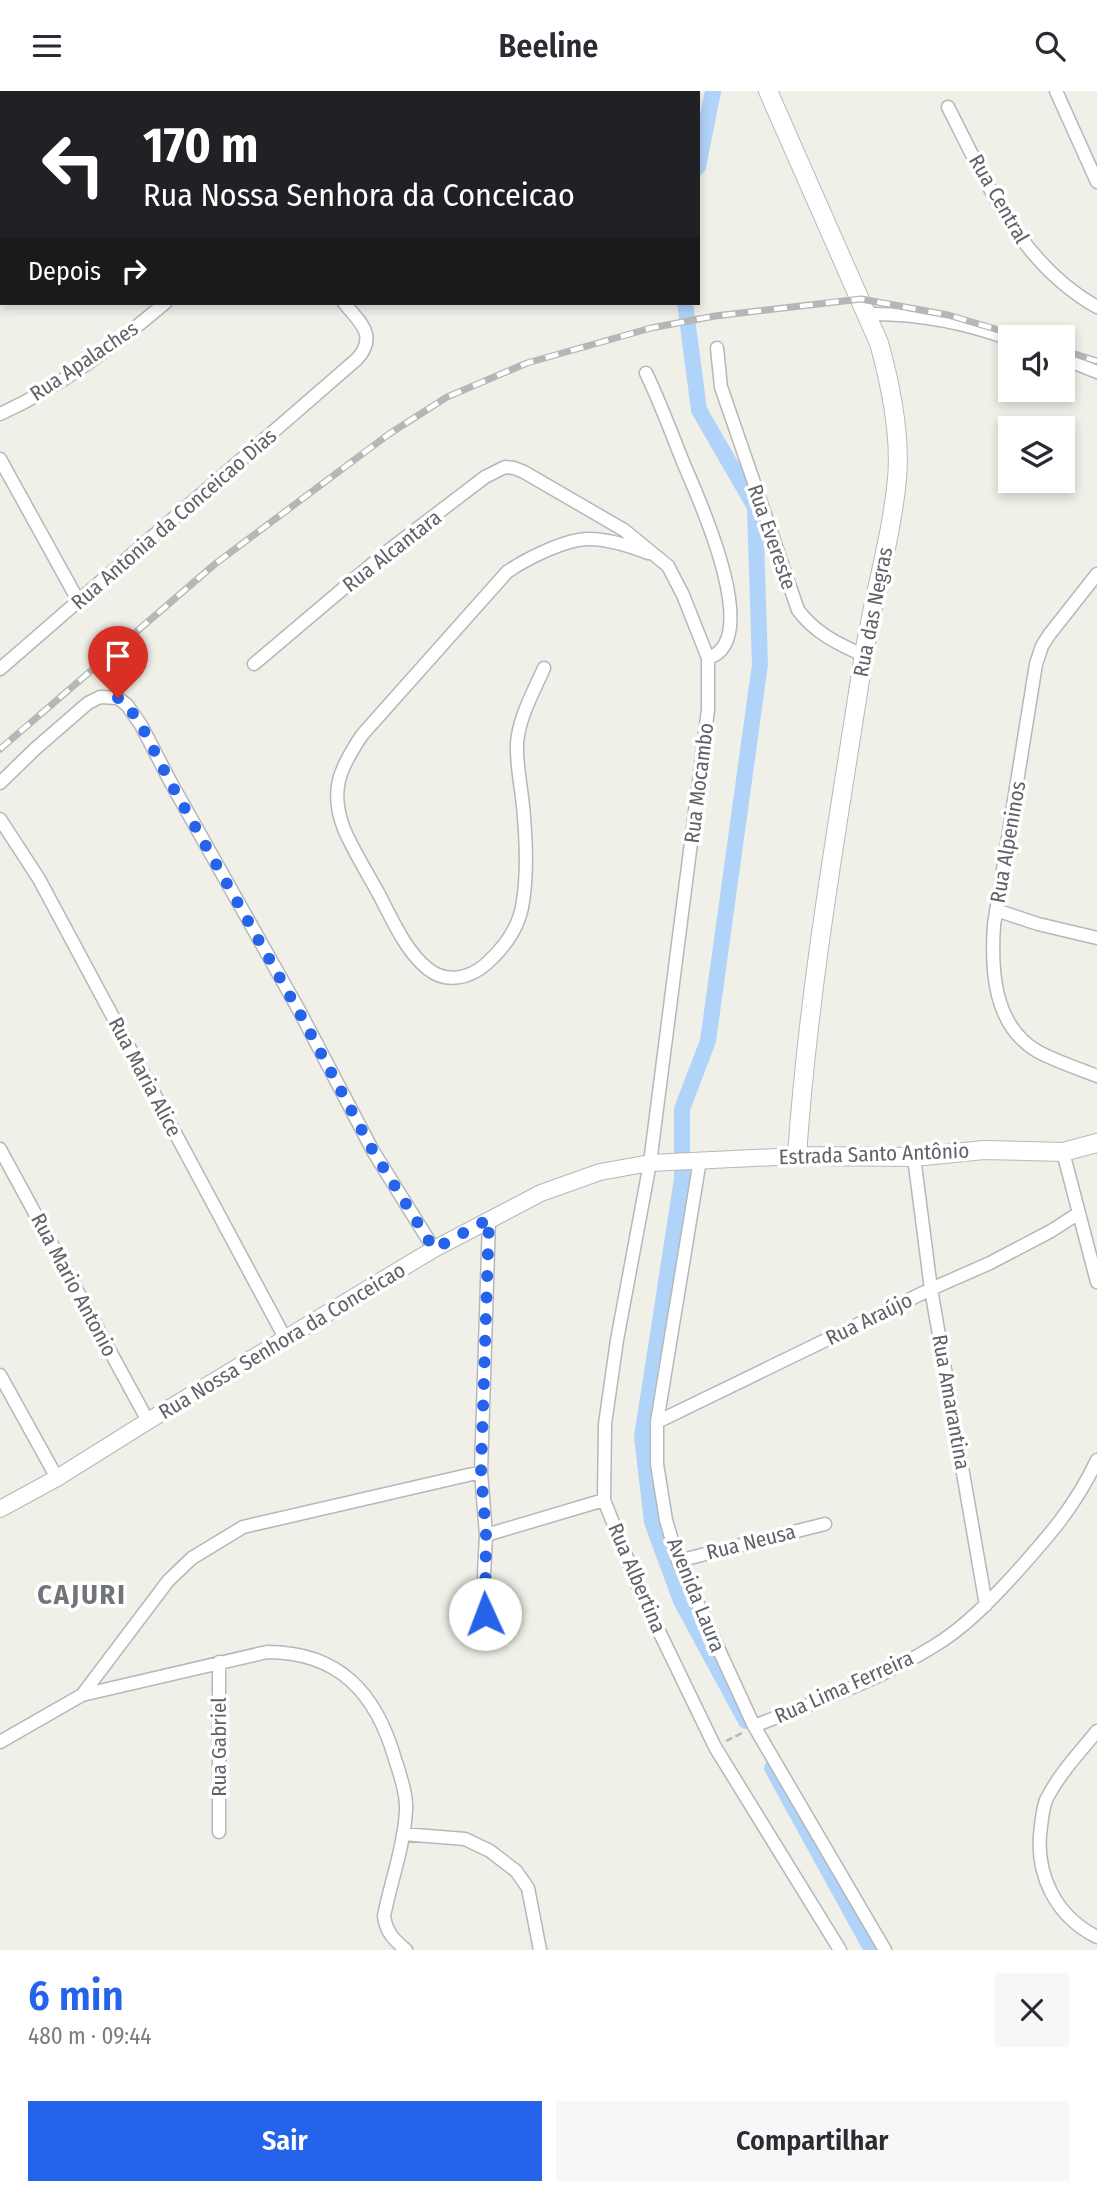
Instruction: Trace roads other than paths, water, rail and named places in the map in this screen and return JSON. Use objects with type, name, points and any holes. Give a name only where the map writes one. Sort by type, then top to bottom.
[{"type":"main road","name":"Rua das Negras","points":[[768,91],[867,314],[888,374],[896,436],[897,476],[893,512],[863,655],[806,1043],[797,1156]]},
{"type":"main road","name":"Estrada Santo Antônio","points":[[797,1156],[914,1157],[984,1150],[1063,1152],[1097,1143]]},
{"type":"street","points":[[1056,91],[1097,182]]},
{"type":"street","name":"Rua Central","points":[[948,107],[1020,240],[1051,274],[1097,307]]},
{"type":"street","name":"Rua Apalaches","points":[[0,414],[50,389],[110,349],[163,305]]},
{"type":"street","name":"Rua Antonia da Conceicao Dias","points":[[0,669],[365,351],[368,338],[362,325],[346,305]]},
{"type":"street","points":[[867,314],[898,313],[928,317],[971,325],[998,335]]},
{"type":"street","name":"Rua Evereste","points":[[717,348],[721,387],[798,610],[818,631],[863,655]]},
{"type":"street","points":[[1075,363],[1097,372]]},
{"type":"street","points":[[646,373],[660,401],[726,576],[731,607],[728,636],[722,650],[708,658]]},
{"type":"street","points":[[0,459],[79,602]]},
{"type":"street","name":"Rua Alcantara","points":[[254,664],[384,554],[485,477],[499,468],[514,468],[538,481]]},
{"type":"street","name":"Rua Mocambo","points":[[538,481],[624,530],[658,557],[676,578],[708,658],[708,710],[656,1163]]},
{"type":"street","points":[[544,668],[522,720],[517,742],[526,849],[523,904],[518,920],[509,937],[481,968],[459,978],[438,975],[428,969],[402,936],[344,829],[338,814],[336,795],[343,762],[362,735],[456,631],[497,580],[519,564],[535,555],[585,539],[618,544],[658,557]]},
{"type":"street","name":"Rua Alpeninos","points":[[1097,575],[1049,635],[1036,664],[996,910],[993,946],[995,985],[1000,1004],[1020,1037],[1039,1052],[1097,1076]]},
{"type":"street","points":[[0,783],[79,709],[100,697],[118,698],[127,705],[141,725],[373,1151],[434,1249]]},
{"type":"street","name":"Rua Maria Alice","points":[[0,818],[39,879],[285,1338]]},
{"type":"street","points":[[996,910],[1038,925],[1097,938]]},
{"type":"street","name":"Rua Mario Antonio","points":[[0,1149],[148,1421]]},
{"type":"street","points":[[1063,1152],[1097,1282]]},
{"type":"street","name":"Estrada Santo Antônio","points":[[656,1163],[797,1156]]},
{"type":"street","name":"Rua Amarantina","points":[[914,1157],[931,1289],[986,1605]]},
{"type":"street","name":"Avenida Laura","points":[[693,1161],[657,1422],[657,1464],[667,1520],[678,1561],[754,1727],[885,1950]]},
{"type":"street","name":"Rua Nossa Senhora da Conceicao","points":[[0,1509],[57,1478],[285,1338],[489,1219],[541,1193],[600,1172],[656,1163]]},
{"type":"street","name":"Rua Albertina","points":[[656,1163],[617,1340],[605,1424],[604,1500],[642,1596],[715,1747],[840,1950]]},
{"type":"street","name":"Rua Araújo","points":[[657,1422],[990,1263],[1079,1213]]},
{"type":"street","points":[[486,1634],[486,1535],[481,1472],[489,1219]]},
{"type":"street","points":[[0,1374],[57,1478]]},
{"type":"street","name":"Rua Lima Ferreira","points":[[754,1727],[882,1675],[936,1645],[986,1605],[1057,1528],[1085,1486],[1097,1460]]},
{"type":"street","points":[[82,1695],[168,1581],[192,1558],[243,1527],[481,1472]]},
{"type":"street","points":[[486,1535],[604,1500]]},
{"type":"street","name":"Rua Neusa","points":[[678,1561],[825,1524]]},
{"type":"street","points":[[0,1742],[82,1695],[267,1652],[293,1652],[321,1661],[349,1678],[374,1707],[390,1743],[406,1808],[403,1834],[384,1916],[393,1940],[406,1950]]},
{"type":"street","name":"Rua Gabriel","points":[[219,1662],[219,1832]]},
{"type":"street","points":[[1097,1731],[1061,1774],[1045,1803],[1039,1839],[1042,1874],[1057,1905],[1081,1929],[1097,1937]]},
{"type":"street","points":[[403,1834],[465,1839],[490,1851],[516,1871],[528,1888],[540,1950]]},
{"type":"waterway","points":[[700,157],[713,91]]},
{"type":"waterway","points":[[685,305],[699,410],[755,507],[760,664],[708,1041],[682,1109],[682,1179],[642,1437],[652,1522],[681,1601],[746,1721]]},
{"type":"waterway","points":[[772,1768],[872,1950]]},
{"type":"railway","points":[[0,749],[215,564],[389,434],[447,397],[527,363],[651,328],[715,316],[861,299],[948,315],[998,330]]},
{"type":"railway","points":[[1075,354],[1097,361]]},
{"type":"district","name":"CAJURI","points":[[82,1594]]}]
